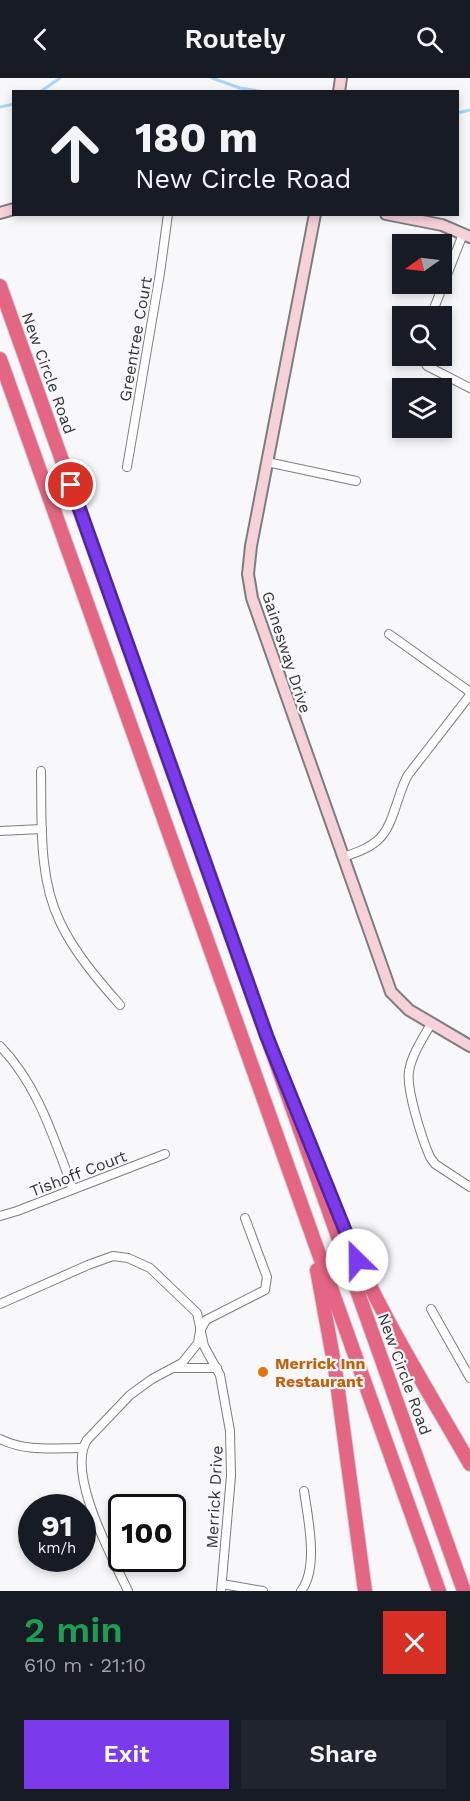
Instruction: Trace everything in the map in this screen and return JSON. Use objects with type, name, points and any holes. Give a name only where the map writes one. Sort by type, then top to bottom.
[{"type":"highway","name":"New Circle Road","points":[[0,286],[464,1591]]},
{"type":"highway","points":[[0,359],[438,1591]]},
{"type":"highway","points":[[267,1037],[357,1260],[470,1464]]},
{"type":"highway","points":[[288,1170],[316,1265],[324,1307],[348,1459],[365,1591]]},
{"type":"street","name":"Greentree Court","points":[[127,467],[168,216]]},
{"type":"street","name":"Gainesway Drive","points":[[315,216],[267,462],[249,563],[249,582],[252,598],[391,992],[409,1010],[470,1046]]},
{"type":"street","points":[[396,216],[442,225],[467,235],[435,306]]},
{"type":"street","points":[[428,366],[470,388]]},
{"type":"street","points":[[267,462],[356,481]]},
{"type":"street","points":[[343,857],[369,846],[385,832],[408,775],[470,694],[389,634]]},
{"type":"street","points":[[40,771],[47,883],[60,923],[68,939],[120,1005]]},
{"type":"street","points":[[0,831],[42,829]]},
{"type":"street","points":[[431,1024],[410,1068],[409,1083],[413,1103],[430,1157],[435,1164],[470,1187]]},
{"type":"street","points":[[0,1046],[16,1064],[33,1091],[73,1189]]},
{"type":"street","name":"Tishoff Court","points":[[0,1216],[165,1154]]},
{"type":"street","points":[[128,1591],[89,1501],[81,1472],[82,1448],[130,1395],[152,1379],[182,1363],[198,1343],[200,1331],[206,1320],[261,1292],[266,1286],[267,1277],[244,1218]]},
{"type":"street","name":"Merrick Drive","points":[[0,1304],[88,1265],[107,1258],[120,1257],[150,1268],[176,1290],[197,1313],[204,1346],[220,1375],[226,1403],[231,1476],[222,1588]]},
{"type":"street","points":[[431,1309],[470,1378]]},
{"type":"street","points":[[174,1368],[217,1368]]},
{"type":"street","points":[[0,1438],[18,1445],[39,1449],[82,1448]]},
{"type":"street","points":[[301,1591],[308,1578],[311,1545],[304,1491]]},
{"type":"street","points":[[222,1588],[263,1591]]},
{"type":"waterway","points":[[43,90],[60,78]]},
{"type":"waterway","points":[[212,78],[252,90]]},
{"type":"waterway","points":[[0,107],[12,104]]},
{"type":"waterway","points":[[459,113],[470,110]]},
{"type":"place","name":"Merrick Inn Restaurant","points":[[263,1372]]},
{"type":"route","points":[[71,485],[267,1037],[357,1260]]}]
